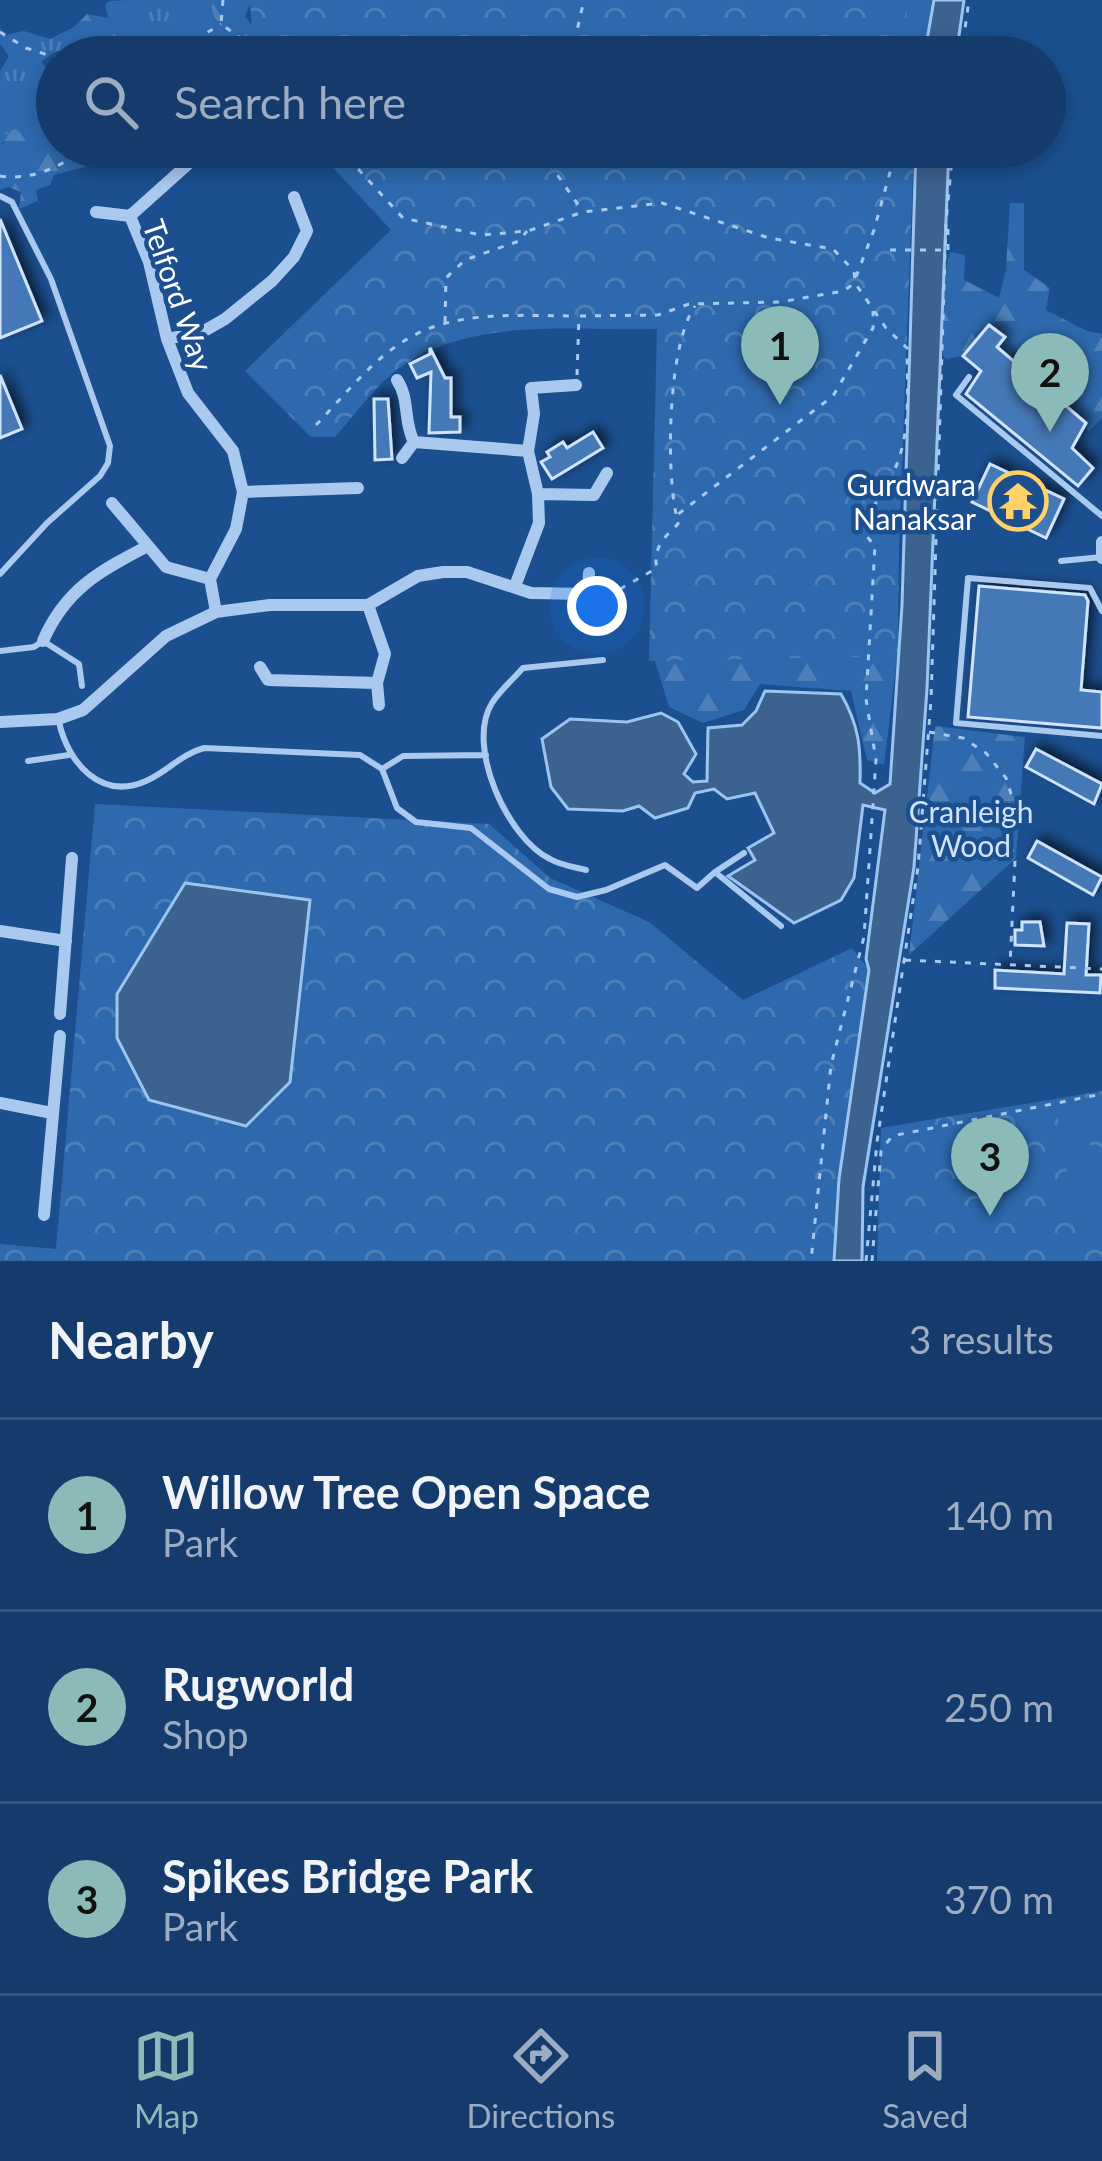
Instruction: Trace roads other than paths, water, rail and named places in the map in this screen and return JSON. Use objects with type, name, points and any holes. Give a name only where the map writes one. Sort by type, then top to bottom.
[{"type":"street","points":[[130,215],[183,168]]},
{"type":"street","points":[[294,197],[307,231]]},
{"type":"street","name":"Telford Way","points":[[96,212],[130,215],[149,262],[166,339],[188,393],[233,451],[243,492]]},
{"type":"street","points":[[307,231],[323,232]]},
{"type":"street","points":[[166,339],[204,331],[226,319],[283,269],[307,231]]},
{"type":"street","points":[[397,380],[405,392],[406,426],[414,442]]},
{"type":"street","points":[[515,586],[538,523],[538,494],[528,451],[535,414],[525,386],[576,385]]},
{"type":"street","points":[[414,442],[528,451]]},
{"type":"street","points":[[402,458],[414,442]]},
{"type":"street","points":[[538,494],[595,502],[607,473]]},
{"type":"street","points":[[216,612],[210,579],[236,529],[243,492],[358,488]]},
{"type":"street","points":[[112,503],[166,567],[210,579]]},
{"type":"street","points":[[1102,542],[1102,558]]},
{"type":"street","points":[[44,641],[57,609],[83,584],[148,546]]},
{"type":"street","points":[[0,722],[58,719],[92,705],[166,636],[216,612],[270,605],[368,604],[418,576],[443,572],[467,572],[531,593],[607,596]]},
{"type":"street","points":[[588,594],[589,572]]},
{"type":"street","points":[[368,604],[385,654],[377,683],[379,706]]},
{"type":"street","points":[[262,694],[264,673],[377,683]]},
{"type":"street","points":[[60,1014],[72,858]]},
{"type":"street","points":[[0,931],[66,941]]},
{"type":"street","points":[[44,1215],[60,1036]]},
{"type":"street","points":[[0,1103],[52,1113]]},
{"type":"lane","points":[[0,196],[12,202],[51,279],[110,446],[100,476],[0,574]]},
{"type":"lane","points":[[970,377],[956,395],[1102,516]]},
{"type":"lane","points":[[1061,561],[1102,558]]},
{"type":"lane","points":[[1102,611],[1090,588],[968,578],[956,723],[1102,736]]},
{"type":"lane","points":[[0,651],[34,647],[44,641],[79,664],[82,686]]},
{"type":"lane","points":[[586,870],[548,859],[522,836],[496,799],[486,754],[490,705],[523,668],[603,660]]},
{"type":"lane","points":[[58,719],[69,755],[82,772],[107,784],[132,786],[152,779],[189,752],[204,748],[350,752],[382,769],[397,808],[416,822],[471,828],[549,889],[577,897],[665,865],[697,888],[744,853]]},
{"type":"lane","points":[[382,769],[415,754],[486,754]]},
{"type":"lane","points":[[28,761],[69,755]]},
{"type":"lane","points":[[715,872],[781,926]]},
{"type":"place","name":"Willow Tree Open Space","points":[[780,405]]},
{"type":"place","name":"Rugworld","points":[[1050,432]]},
{"type":"place","name":"Gurdwara Nanaksar","points":[[1018,501]]},
{"type":"place","name":"Spikes Bridge Park","points":[[990,1216]]},
{"type":"park label","name":"Cranleigh Wood","points":[[971,828]]}]
